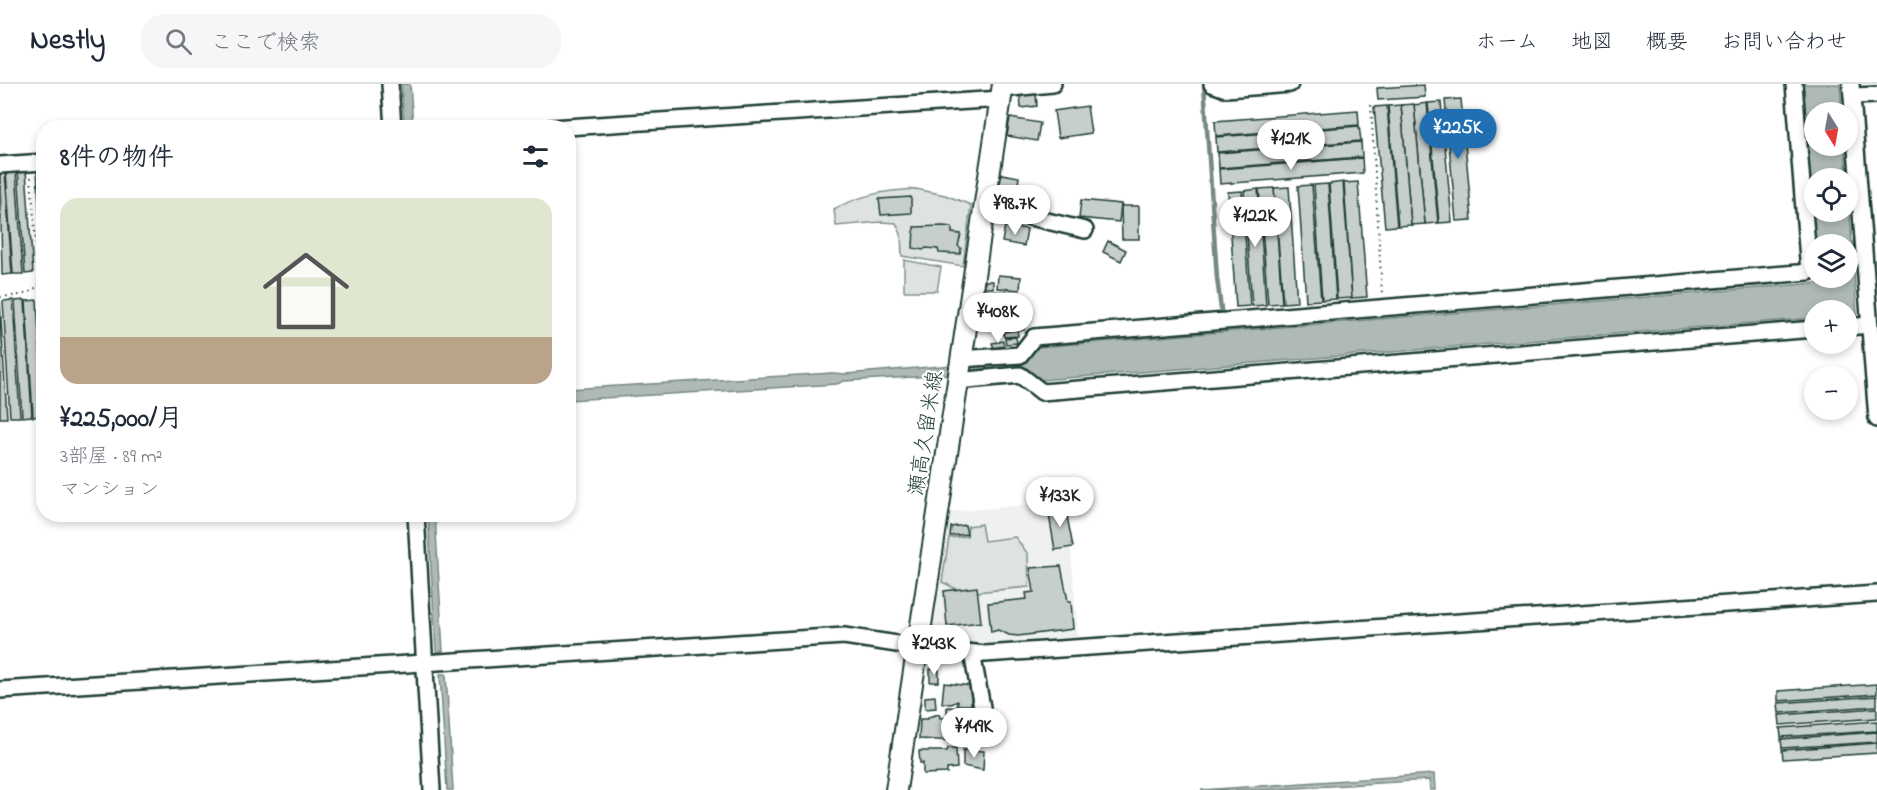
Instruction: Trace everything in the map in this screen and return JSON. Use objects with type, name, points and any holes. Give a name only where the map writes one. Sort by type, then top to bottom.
[{"type":"main road","name":"瀬高久留米線","points":[[896,790],[1002,91]]},
{"type":"street","points":[[390,84],[392,120]]},
{"type":"street","points":[[576,126],[1002,91],[1053,84]]},
{"type":"street","points":[[1212,84],[1226,89],[1290,84]]},
{"type":"street","points":[[960,359],[1020,355],[1034,337],[1809,272],[1794,84]]},
{"type":"street","points":[[1877,94],[1852,90],[1877,419]]},
{"type":"street","points":[[0,165],[36,162]]},
{"type":"street","points":[[984,206],[1085,230]]},
{"type":"street","points":[[1858,326],[1869,325]]},
{"type":"street","points":[[957,381],[1020,375],[1042,392],[1804,330]]},
{"type":"street","points":[[416,522],[432,790]]},
{"type":"street","points":[[0,690],[844,636],[917,647],[997,653],[1877,594]]},
{"type":"street","points":[[972,652],[982,707]]},
{"type":"path","points":[[1371,105],[1383,309]]},
{"type":"path","points":[[0,297],[27,295],[36,288]]},
{"type":"shaded area","points":[[401,84],[410,84],[413,120],[404,120]]},
{"type":"shaded area","points":[[1803,84],[1840,84],[1841,102],[1804,102]]},
{"type":"shaded area","points":[[1808,156],[1846,156],[1846,168],[1809,168]]},
{"type":"shaded area","points":[[916,189],[945,195],[971,205],[963,266],[902,256],[901,234],[896,223],[836,226],[834,209],[874,194]]},
{"type":"shaded area","points":[[1813,222],[1850,222],[1851,234],[1814,234]]},
{"type":"shaded area","points":[[904,260],[941,267],[937,291],[904,291]]},
{"type":"shaded area","points":[[1804,284],[1804,288],[1855,288],[1856,300],[1804,300],[1804,319],[1041,380],[1027,369],[844,381],[837,384],[576,400],[576,389],[846,374],[1026,359],[1038,347]]},
{"type":"shaded area","points":[[1067,501],[1078,638],[996,645],[935,639],[931,634],[950,512]]},
{"type":"shaded area","points":[[428,522],[435,522],[443,651],[436,652]]},
{"type":"shaded area","points":[[981,524],[984,541],[1015,537],[1028,554],[1029,587],[965,593],[942,582],[949,538],[967,536],[968,526]]},
{"type":"shaded area","points":[[440,674],[446,674],[453,790],[447,790]]},
{"type":"shaded area","points":[[1434,774],[1435,790],[1430,790],[1429,780],[1261,790],[1201,790]]},
{"type":"building","points":[[1424,85],[1425,97],[1378,100],[1377,88]]},
{"type":"building","points":[[1036,93],[1037,106],[1021,108],[1020,94]]},
{"type":"building","points":[[1461,99],[1472,220],[1456,221],[1445,100]]},
{"type":"building","points":[[1441,102],[1452,222],[1439,223],[1428,103]]},
{"type":"building","points":[[1427,103],[1438,223],[1425,224],[1414,105]]},
{"type":"building","points":[[1414,104],[1425,224],[1411,225],[1401,105]]},
{"type":"building","points":[[1401,105],[1411,225],[1398,226],[1388,106]]},
{"type":"building","points":[[1087,106],[1091,133],[1058,138],[1054,111]]},
{"type":"building","points":[[1387,106],[1397,226],[1385,227],[1374,107]]},
{"type":"building","points":[[1358,110],[1359,125],[1216,136],[1215,121]]},
{"type":"building","points":[[1010,118],[1040,123],[1037,141],[1007,136]]},
{"type":"building","points":[[1359,126],[1361,141],[1217,152],[1216,137]]},
{"type":"building","points":[[1361,142],[1362,157],[1219,168],[1218,153]]},
{"type":"building","points":[[1362,158],[1363,173],[1220,184],[1219,169]]},
{"type":"building","points":[[18,170],[26,170],[33,273],[25,274]]},
{"type":"building","points":[[0,171],[5,171],[12,274],[2,275]]},
{"type":"building","points":[[6,171],[16,171],[23,274],[13,274]]},
{"type":"building","points":[[1002,174],[1019,177],[1017,190],[999,187]]},
{"type":"building","points":[[1343,182],[1352,298],[1337,299],[1329,184]]},
{"type":"building","points":[[1358,182],[1367,297],[1352,298],[1344,183]]},
{"type":"building","points":[[1328,184],[1336,299],[1322,300],[1314,185]]},
{"type":"building","points":[[1312,185],[1321,300],[1306,301],[1298,186]]},
{"type":"building","points":[[1289,187],[1297,302],[1283,303],[1274,188]]},
{"type":"building","points":[[1274,188],[1282,303],[1268,304],[1259,189]]},
{"type":"building","points":[[1258,189],[1266,305],[1252,306],[1244,191]]},
{"type":"building","points":[[1242,191],[1250,306],[1236,307],[1228,192]]},
{"type":"building","points":[[1019,192],[1041,196],[1038,213],[1016,208]]},
{"type":"building","points":[[911,197],[911,213],[881,215],[879,199]]},
{"type":"building","points":[[1081,200],[1121,204],[1119,222],[1079,218]]},
{"type":"building","points":[[1121,206],[1139,206],[1139,239],[1122,239]]},
{"type":"building","points":[[1005,226],[1027,229],[1024,246],[1002,242]]},
{"type":"building","points":[[914,227],[952,227],[952,233],[961,234],[958,246],[961,248],[960,254],[939,253],[938,249],[913,248]]},
{"type":"building","points":[[1108,241],[1126,250],[1121,261],[1103,252]]},
{"type":"building","points":[[998,275],[1021,277],[1020,290],[997,288]]},
{"type":"building","points":[[985,281],[993,281],[993,288],[985,288]]},
{"type":"building","points":[[987,291],[1021,293],[1020,315],[985,312]]},
{"type":"building","points":[[13,300],[20,417],[10,417],[3,301]]},
{"type":"building","points":[[25,300],[32,416],[22,417],[15,301]]},
{"type":"building","points":[[36,300],[36,417],[33,417],[26,301]]},
{"type":"building","points":[[0,302],[7,418],[0,418]]},
{"type":"building","points":[[1003,315],[1025,316],[1024,330],[1002,329]]},
{"type":"building","points":[[1017,330],[1018,336],[1004,337],[1003,332]]},
{"type":"building","points":[[1016,337],[1017,343],[1006,344],[1005,338]]},
{"type":"building","points":[[1003,341],[1004,346],[994,348],[992,343]]},
{"type":"building","points":[[1065,506],[1073,547],[1055,550],[1048,509]]},
{"type":"building","points":[[965,525],[967,534],[950,536],[951,527]]},
{"type":"building","points":[[1061,566],[1068,601],[1071,601],[1073,629],[1018,636],[998,630],[991,632],[988,603],[1027,599],[1026,593],[1034,592],[1030,568]]},
{"type":"building","points":[[977,587],[981,622],[947,626],[944,591]]},
{"type":"building","points":[[930,669],[939,670],[939,682],[930,682]]},
{"type":"building","points":[[944,683],[972,686],[971,705],[957,705],[958,701],[951,704],[942,703]]},
{"type":"building","points":[[1877,684],[1877,694],[1778,701],[1778,691]]},
{"type":"building","points":[[935,696],[936,708],[925,709],[925,697]]},
{"type":"building","points":[[1877,696],[1877,706],[1779,713],[1778,703]]},
{"type":"building","points":[[947,707],[960,708],[959,718],[947,714]]},
{"type":"building","points":[[1877,708],[1877,718],[1780,725],[1779,715]]},
{"type":"building","points":[[939,714],[940,718],[949,717],[950,722],[959,722],[958,741],[919,739],[920,719],[928,719],[928,717]]},
{"type":"building","points":[[1877,721],[1877,731],[1781,737],[1780,728]]},
{"type":"building","points":[[1877,732],[1877,742],[1782,748],[1781,739]]},
{"type":"building","points":[[1877,743],[1877,753],[1783,759],[1782,750]]},
{"type":"building","points":[[948,748],[956,748],[957,768],[947,769],[947,773],[923,774],[923,763],[920,763],[919,751],[947,751]]},
{"type":"building","points":[[963,750],[984,751],[983,770],[963,766]]},
{"type":"waterway","points":[[1204,84],[1217,278],[1222,317]]}]
